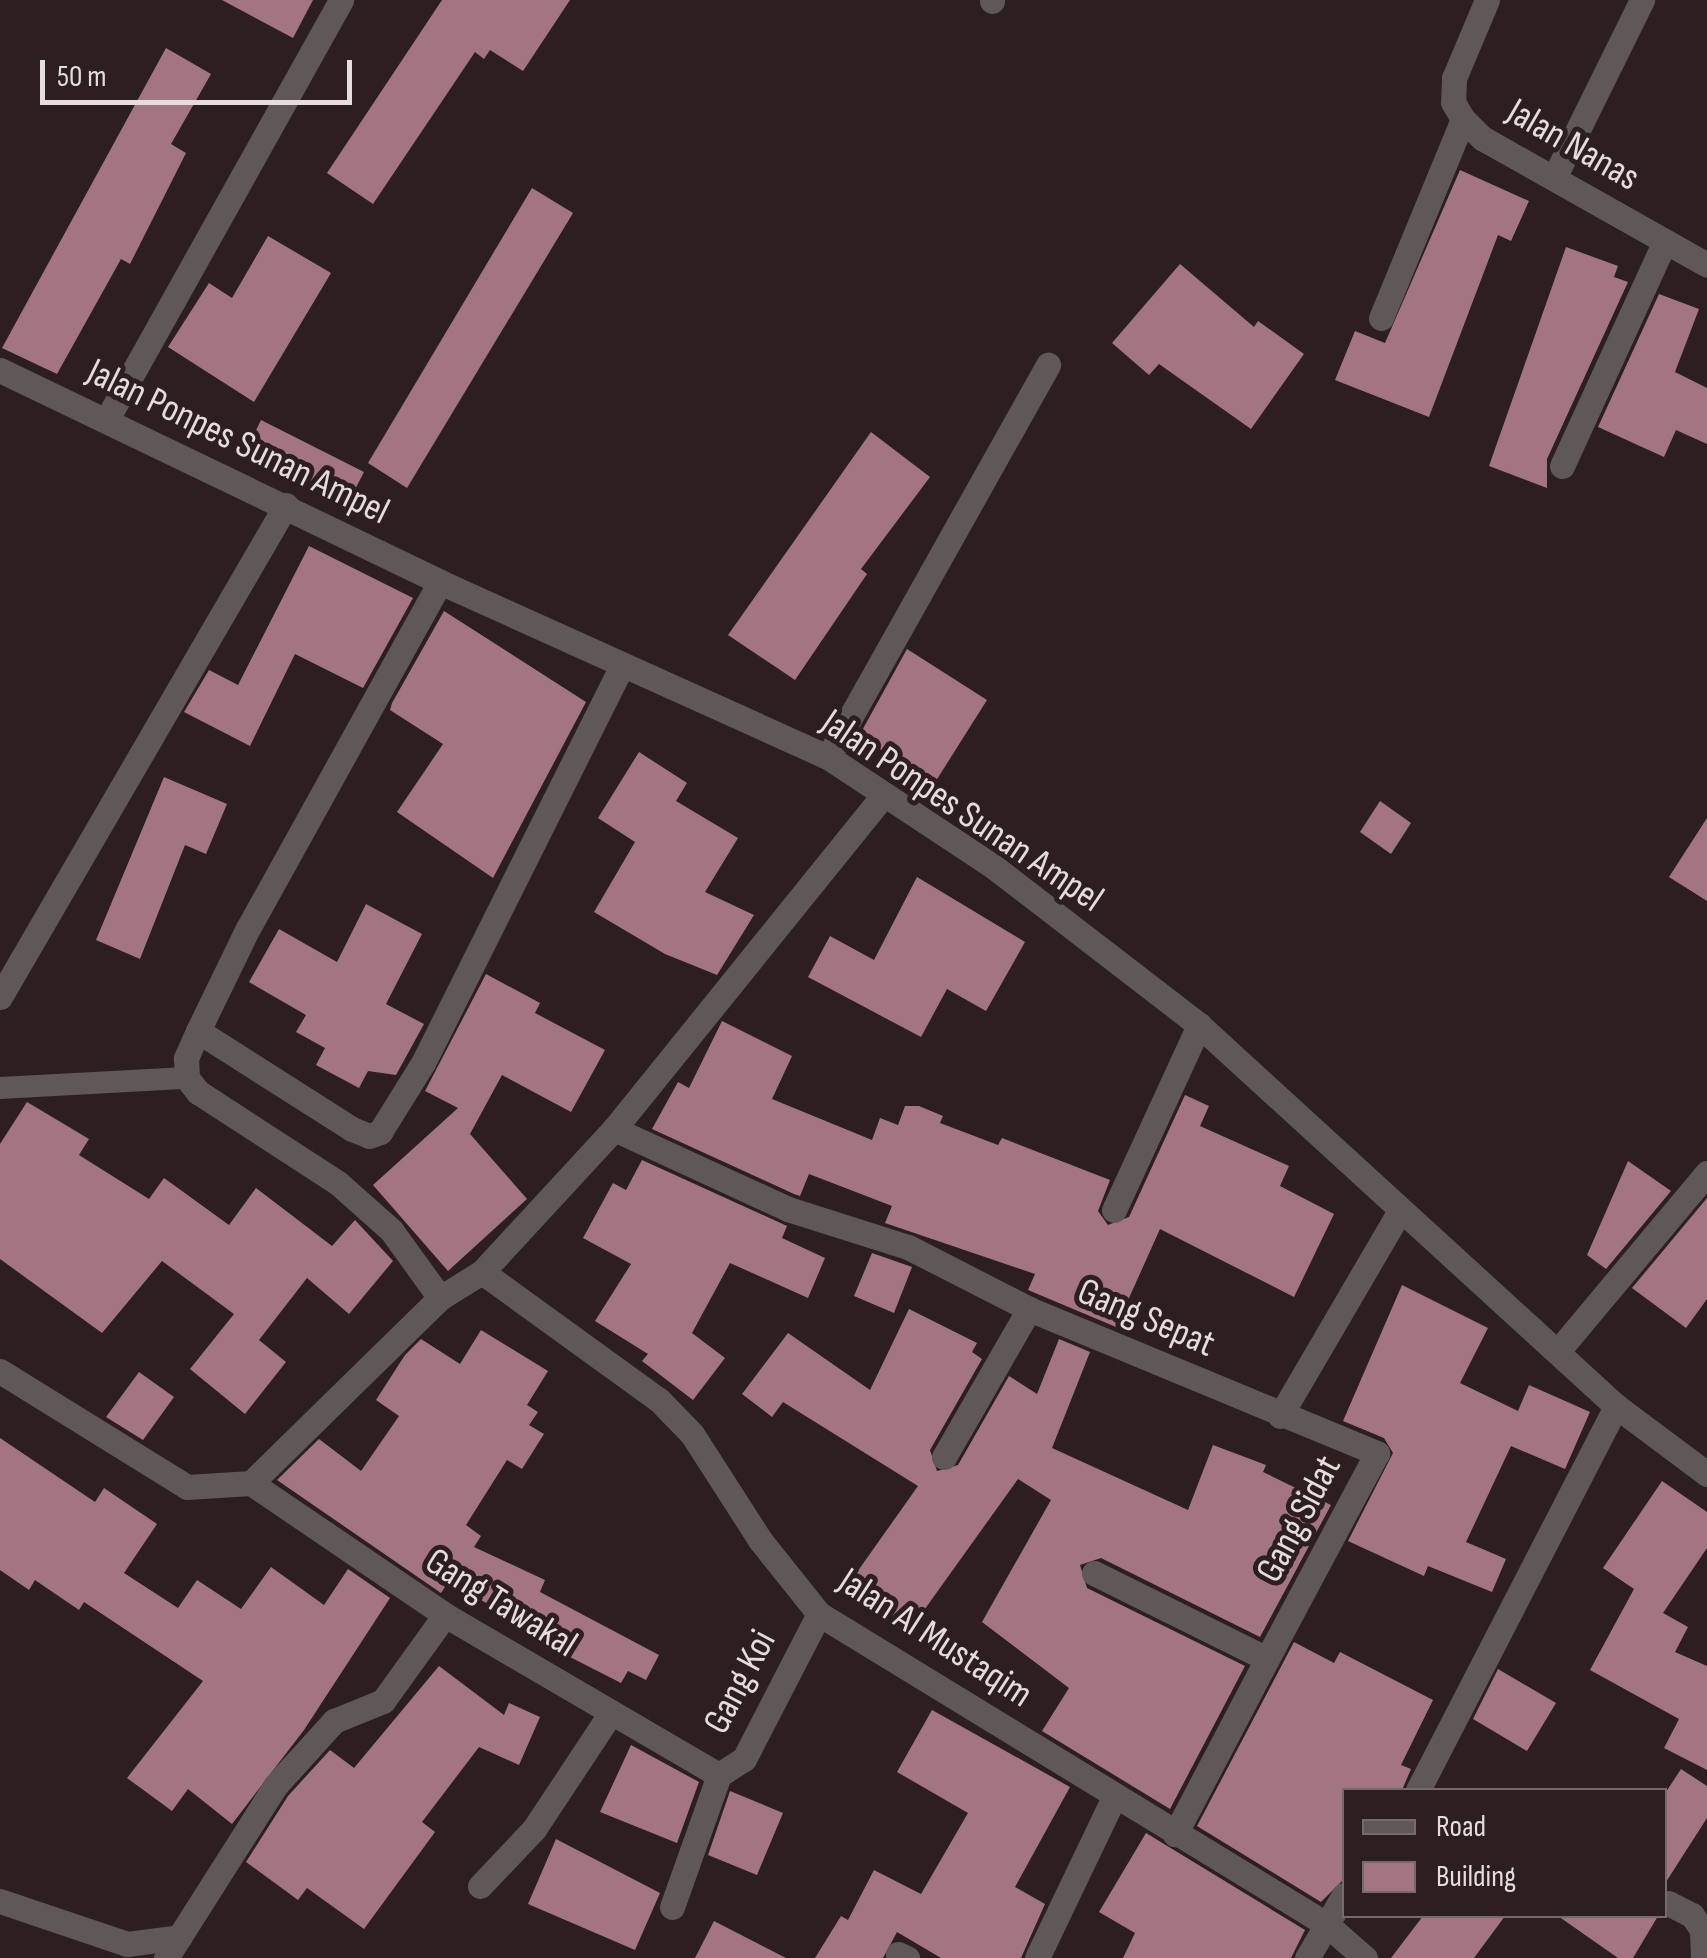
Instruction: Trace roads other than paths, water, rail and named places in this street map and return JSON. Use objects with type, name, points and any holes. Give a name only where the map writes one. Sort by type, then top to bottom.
[{"type":"street","points":[[107,419],[341,0]]},
{"type":"street","name":"Jalan Nanas","points":[[1487,0],[1454,78],[1453,102],[1463,119],[1482,138],[1707,265]]},
{"type":"street","points":[[1554,178],[1642,0]]},
{"type":"street","points":[[1381,318],[1463,119]]},
{"type":"street","points":[[1562,466],[1665,241]]},
{"type":"street","points":[[828,757],[1048,365]]},
{"type":"street","name":"Jalan Ponpes Sunan Ampel","points":[[0,370],[440,582],[828,757],[994,868],[1199,1024],[1616,1406],[1707,1474]]},
{"type":"street","points":[[0,997],[286,505]]},
{"type":"street","points":[[440,582],[186,1058],[187,1078],[351,1195],[391,1230],[440,1298]]},
{"type":"street","points":[[198,1031],[352,1128],[369,1136],[380,1132],[423,1063],[622,666]]},
{"type":"street","points":[[0,1371],[187,1487],[251,1483],[440,1298],[482,1272],[614,1129],[884,794]]},
{"type":"street","points":[[1114,1210],[1199,1024]]},
{"type":"street","points":[[614,1129],[788,1209],[908,1247],[1030,1309]]},
{"type":"street","points":[[1558,1351],[1707,1173]]},
{"type":"street","points":[[1280,1416],[1400,1211]]},
{"type":"street","name":"Jalan Al Mustaqim","points":[[482,1272],[659,1400],[692,1434],[760,1540],[819,1614],[1326,1924],[1365,1958]]},
{"type":"street","name":"Gang Sepat","points":[[944,1456],[1030,1309],[1280,1416]]},
{"type":"street","points":[[1419,1788],[1616,1406]]},
{"type":"street","name":"Gang Sidat","points":[[1175,1834],[1377,1453],[1280,1416]]},
{"type":"street","name":"Gang Tawakal","points":[[251,1483],[445,1615],[719,1775]]},
{"type":"street","points":[[1094,1574],[1268,1659]]},
{"type":"street","name":"Gang Koi","points":[[719,1775],[744,1759],[819,1614]]},
{"type":"street","points":[[0,1901],[127,1944],[173,1947],[276,1786],[334,1721],[383,1701],[445,1615]]},
{"type":"street","points":[[480,1886],[534,1829],[610,1714]]},
{"type":"street","points":[[672,1907],[719,1775]]},
{"type":"street","points":[[1037,1958],[1114,1797]]},
{"type":"street","points":[[1308,1958],[1342,1899]]},
{"type":"street","points":[[1668,1904],[1692,1915],[1702,1930],[1703,1958]]},
{"type":"lane","points":[[0,1088],[187,1078]]}]
